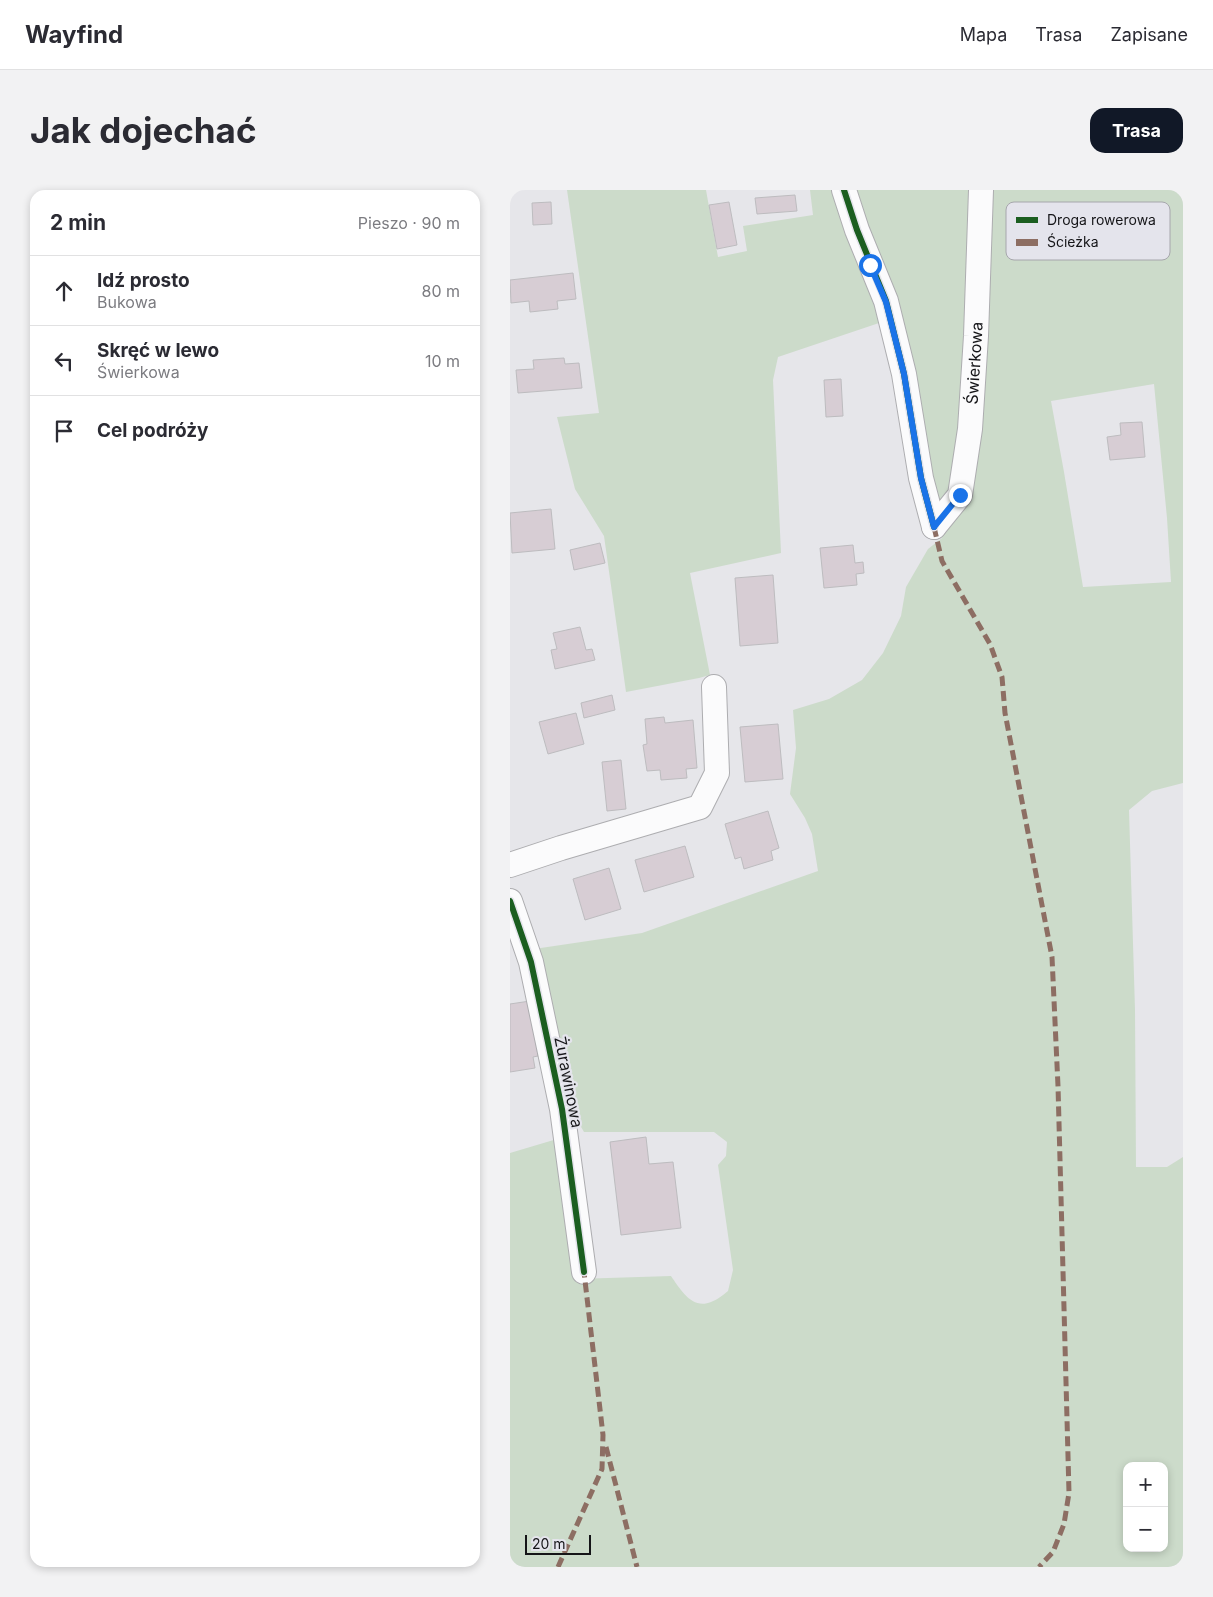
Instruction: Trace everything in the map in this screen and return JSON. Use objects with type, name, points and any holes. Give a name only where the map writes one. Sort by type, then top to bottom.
[{"type":"street","name":"Świerkowa","points":[[844,190],[856,230],[886,302],[904,374],[921,478],[934,527],[960,495],[970,429],[976,336],[980,190]]},
{"type":"street","points":[[510,865],[700,807],[717,773],[714,687]]},
{"type":"street","name":"Żurawinowa","points":[[510,901],[531,962],[562,1109],[584,1272]]},
{"type":"green space","points":[[567,190],[706,190],[718,257],[747,251],[743,226],[813,215],[810,190],[835,190],[882,322],[778,357],[773,380],[781,553],[690,573],[710,675],[626,692],[604,536],[575,489],[557,417],[599,413]]},
{"type":"green space","points":[[853,190],[1183,190],[1183,783],[1152,791],[1129,810],[1135,1010],[1136,1167],[1167,1167],[1183,1157],[1183,1567],[510,1567],[510,1153],[557,1139],[576,1279],[671,1276],[687,1297],[692,1301],[704,1304],[715,1300],[728,1291],[733,1270],[718,1165],[726,1156],[727,1142],[714,1132],[584,1132],[572,1111],[534,949],[642,933],[818,871],[812,834],[805,818],[790,794],[796,748],[793,710],[829,699],[862,680],[883,653],[901,616],[906,587],[928,549],[942,538],[914,380]],"holes":[[[1154,384],[1171,582],[1083,587],[1051,401]]]},
{"type":"building","points":[[795,195],[797,211],[757,214],[755,198]]},
{"type":"building","points":[[551,202],[552,224],[533,225],[532,203]]},
{"type":"building","points":[[729,202],[737,245],[717,249],[709,205]]},
{"type":"building","points":[[573,273],[576,299],[557,301],[558,309],[530,312],[529,301],[511,303],[510,280]]},
{"type":"building","points":[[564,358],[565,364],[579,363],[582,388],[518,393],[516,370],[534,369],[533,360]]},
{"type":"building","points":[[841,379],[843,416],[826,417],[824,380]]},
{"type":"building","points":[[1142,422],[1145,457],[1110,460],[1107,437],[1121,435],[1120,423]]},
{"type":"building","points":[[551,509],[555,549],[512,553],[510,513]]},
{"type":"building","points":[[600,543],[605,563],[574,570],[570,550]]},
{"type":"building","points":[[853,545],[855,563],[863,562],[864,573],[856,574],[857,585],[824,588],[820,548]]},
{"type":"building","points":[[773,575],[778,643],[740,646],[735,578]]},
{"type":"building","points":[[580,627],[586,650],[592,649],[595,660],[555,669],[551,650],[557,649],[553,633]]},
{"type":"building","points":[[612,695],[615,710],[584,718],[581,703]]},
{"type":"building","points":[[576,713],[584,744],[548,754],[539,722]]},
{"type":"building","points":[[664,717],[665,723],[693,720],[697,768],[686,769],[687,778],[661,780],[660,770],[647,771],[643,745],[647,744],[645,719]]},
{"type":"building","points":[[778,724],[783,779],[745,782],[740,727]]},
{"type":"building","points":[[621,760],[626,809],[607,811],[602,762]]},
{"type":"building","points":[[768,811],[779,848],[771,851],[773,860],[744,869],[741,857],[735,859],[725,824]]},
{"type":"building","points":[[685,846],[694,877],[644,892],[635,860]]},
{"type":"building","points":[[609,868],[621,909],[585,920],[573,879]]},
{"type":"building","points":[[530,1001],[538,1056],[533,1057],[535,1068],[510,1072],[510,1004]]},
{"type":"building","points":[[646,1137],[649,1164],[673,1162],[681,1228],[621,1235],[610,1142]]},
{"type":"marked path","points":[[934,527],[942,561],[990,644],[1002,677],[1005,713],[1052,957],[1058,1086],[1069,1493],[1064,1524],[1053,1552],[1039,1567]]},
{"type":"marked path","points":[[558,1567],[602,1469],[603,1435],[584,1272]]},
{"type":"marked path","points":[[606,1447],[637,1567]]},
{"type":"cycle path","points":[[844,190],[857,230],[886,301],[904,374],[921,478],[934,527]]},
{"type":"cycle path","points":[[510,901],[531,962],[562,1109],[584,1272]]},
{"type":"route","points":[[870,265],[886,302],[904,374],[921,478],[934,527],[960,495]]}]
